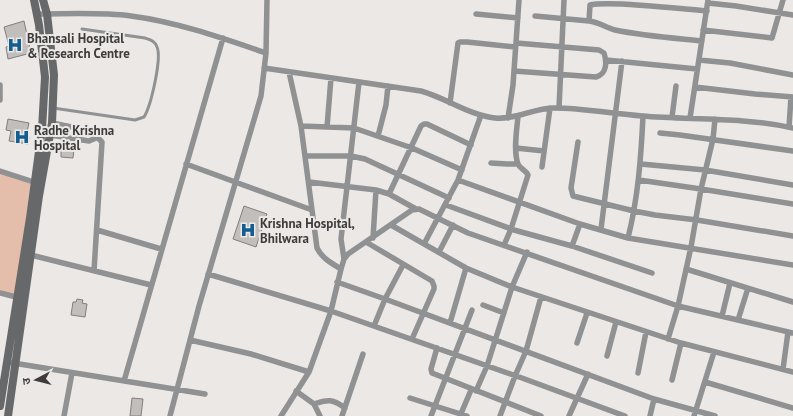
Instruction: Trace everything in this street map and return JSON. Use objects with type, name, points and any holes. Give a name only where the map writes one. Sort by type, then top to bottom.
[{"type":"main road","points":[[8,416],[11,363],[38,183],[42,129],[45,77],[34,0]]},
{"type":"main road","points":[[38,183],[52,123],[54,75],[47,14],[43,0]]},
{"type":"main road","points":[[0,406],[11,363]]},
{"type":"street","points":[[170,416],[208,274],[236,183],[260,96],[266,53],[267,0]]},
{"type":"street","points":[[508,118],[514,71],[519,0]]},
{"type":"street","points":[[559,108],[564,0]]},
{"type":"street","points":[[703,30],[771,39],[774,36],[783,0]]},
{"type":"street","points":[[589,21],[591,4],[603,2],[623,2],[706,11]]},
{"type":"street","points":[[690,118],[708,2],[793,15]]},
{"type":"street","points":[[37,14],[111,14],[131,16],[159,21],[223,38],[266,53]]},
{"type":"street","points":[[476,14],[518,18]]},
{"type":"street","points":[[535,16],[596,22],[620,31],[702,41]]},
{"type":"street","points":[[124,381],[223,38]]},
{"type":"street","points":[[450,103],[458,43],[460,42],[563,46],[599,50],[604,53],[606,60],[604,73],[599,76],[561,75],[514,71]]},
{"type":"street","points":[[606,60],[697,69]]},
{"type":"street","points":[[698,60],[730,63],[793,75]]},
{"type":"street","points":[[601,229],[622,61]]},
{"type":"street","points":[[264,68],[421,91],[481,116],[494,118],[508,118],[550,108],[559,108],[643,116],[760,122],[791,128],[792,97],[695,86]]},
{"type":"street","points":[[289,72],[306,156],[317,248],[320,254],[340,269]]},
{"type":"street","points":[[327,127],[331,78]]},
{"type":"street","points":[[344,260],[341,239],[359,82]]},
{"type":"street","points":[[0,85],[0,100]]},
{"type":"street","points":[[378,136],[386,105],[388,86]]},
{"type":"street","points":[[672,117],[676,86]]},
{"type":"street","points":[[542,167],[550,108]]},
{"type":"street","points":[[424,244],[458,180],[481,116]]},
{"type":"street","points":[[504,245],[511,229],[528,175],[518,164],[516,148],[518,116]]},
{"type":"street","points":[[628,238],[634,212],[641,164],[643,116]]},
{"type":"street","points":[[668,339],[678,306],[697,220],[701,189],[715,119]]},
{"type":"street","points":[[52,123],[91,131],[96,138],[100,140],[102,145],[94,271]]},
{"type":"street","points":[[389,194],[422,126],[425,124],[471,145]]},
{"type":"street","points":[[301,126],[354,128],[412,148],[462,170]]},
{"type":"street","points":[[660,133],[793,151]]},
{"type":"street","points":[[50,135],[89,142],[96,138]]},
{"type":"street","points":[[578,142],[571,188],[572,194],[575,197],[634,212],[697,220],[793,236]]},
{"type":"street","points":[[516,148],[544,151]]},
{"type":"street","points":[[306,156],[351,156],[365,159],[449,198]]},
{"type":"street","points":[[491,163],[518,164]]},
{"type":"street","points":[[186,164],[312,210]]},
{"type":"street","points":[[641,164],[705,170],[793,185]]},
{"type":"street","points":[[0,171],[38,183]]},
{"type":"street","points":[[458,180],[580,224],[628,238],[691,247],[793,265]]},
{"type":"street","points":[[638,180],[793,204]]},
{"type":"street","points":[[309,182],[376,190],[389,194],[416,209],[421,209],[468,233],[527,252],[678,306],[790,332],[783,369]]},
{"type":"street","points":[[373,238],[376,190]]},
{"type":"street","points":[[446,205],[511,229],[572,246],[652,273]]},
{"type":"street","points":[[281,416],[308,372],[331,311],[340,269],[344,260],[354,249],[416,209]]},
{"type":"street","points":[[572,246],[580,224]]},
{"type":"street","points":[[391,225],[466,268],[512,287],[681,343],[793,372]]},
{"type":"street","points":[[439,252],[453,225]]},
{"type":"street","points":[[97,230],[162,249]]},
{"type":"street","points":[[366,242],[434,284],[434,289],[422,313],[412,339]]},
{"type":"street","points":[[460,414],[487,366],[512,287],[527,252]]},
{"type":"street","points":[[27,254],[151,285]]},
{"type":"street","points":[[374,326],[385,299],[403,265]]},
{"type":"street","points":[[450,323],[466,268]]},
{"type":"street","points":[[686,269],[793,302]]},
{"type":"street","points":[[208,274],[331,311],[625,416]]},
{"type":"street","points":[[337,282],[654,399],[695,413],[715,416]]},
{"type":"street","points":[[722,316],[730,283]]},
{"type":"street","points":[[738,320],[748,288]]},
{"type":"street","points":[[0,294],[21,298]]},
{"type":"street","points":[[500,416],[526,352],[540,297]]},
{"type":"street","points":[[483,306],[504,313]]},
{"type":"street","points":[[431,416],[472,310]]},
{"type":"street","points":[[577,343],[587,313]]},
{"type":"street","points":[[607,356],[616,322]]},
{"type":"street","points":[[638,373],[646,332]]},
{"type":"street","points":[[190,340],[251,354],[308,372]]},
{"type":"street","points":[[672,380],[681,343]]},
{"type":"street","points":[[437,348],[431,372],[445,379],[541,416]]},
{"type":"street","points":[[695,413],[714,352]]},
{"type":"street","points":[[342,416],[363,354]]},
{"type":"street","points":[[11,363],[205,394]]},
{"type":"street","points":[[64,416],[72,373]]},
{"type":"street","points":[[568,416],[588,374]]},
{"type":"street","points":[[705,382],[793,408]]},
{"type":"street","points":[[296,391],[314,404],[320,416]]},
{"type":"street","points":[[410,398],[466,416]]},
{"type":"street","points":[[650,416],[654,399]]},
{"type":"street","points":[[314,404],[333,401],[345,408]]},
{"type":"lane","points":[[53,108],[135,120],[144,117],[149,107],[159,61],[156,43],[146,38],[82,29]]},
{"type":"shaded area","points":[[0,171],[31,181],[17,297],[0,293]]},
{"type":"building","points":[[24,21],[31,53],[8,59],[6,47],[9,46],[4,27]]},
{"type":"building","points":[[8,119],[29,123],[26,136],[29,137],[28,144],[9,141],[11,131],[6,130]]},
{"type":"building","points":[[61,148],[74,149],[73,158],[61,157]]},
{"type":"building","points":[[244,206],[267,214],[256,247],[233,239]]},
{"type":"building","points":[[77,299],[83,300],[82,303],[87,304],[85,317],[71,315],[73,302],[76,302]]},
{"type":"building","points":[[132,398],[143,399],[141,416],[130,416]]},
{"type":"place","name":"Bhansali Hospital & Research Centre","points":[[15,45]]},
{"type":"place","name":"Radhe Krishna Hospital","points":[[22,137]]},
{"type":"place","name":"Krishna Hospital, Bhilwara","points":[[248,230]]}]
